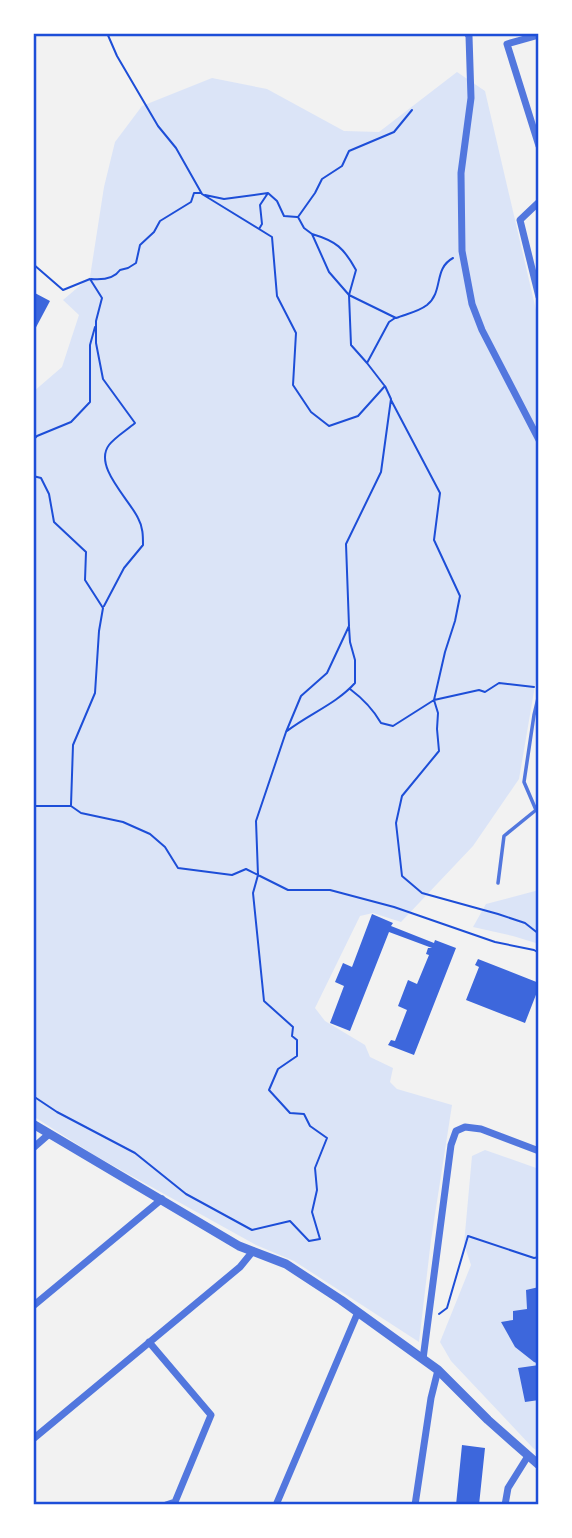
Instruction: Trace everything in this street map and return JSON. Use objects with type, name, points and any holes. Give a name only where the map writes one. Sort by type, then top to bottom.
[{"type":"street","points":[[467,33],[471,98],[461,173],[463,255],[472,304],[482,330],[539,440]]},
{"type":"street","points":[[539,35],[507,44],[539,146]]},
{"type":"street","points":[[539,202],[520,220],[539,297]]},
{"type":"street","points":[[33,1124],[239,1246],[286,1264],[358,1312],[438,1370],[488,1420],[539,1465]]},
{"type":"street","points":[[423,1359],[451,1145],[456,1131],[465,1127],[481,1129],[539,1151]]},
{"type":"street","points":[[33,1148],[49,1134]]},
{"type":"street","points":[[33,1306],[162,1199]]},
{"type":"street","points":[[33,1439],[240,1267],[254,1251]]},
{"type":"street","points":[[276,1505],[358,1312]]},
{"type":"street","points":[[149,1342],[211,1415],[174,1502],[166,1505]]},
{"type":"street","points":[[415,1505],[431,1398],[438,1370]]},
{"type":"street","points":[[505,1505],[508,1488],[528,1456]]},
{"type":"lane","points":[[498,883],[504,836],[536,810],[524,782],[539,694]]},
{"type":"path","points":[[107,33],[117,56],[158,126],[176,148],[202,194],[272,237],[277,296],[296,333],[293,385],[311,412],[329,426],[358,416],[385,386]]},
{"type":"path","points":[[298,217],[323,179],[342,166],[349,151],[394,132],[412,110]]},
{"type":"path","points":[[33,264],[63,290],[90,279],[101,280],[117,275],[120,270],[136,262],[140,245],[154,232],[160,221],[191,202],[194,192],[224,199],[268,193],[278,201],[284,216],[298,217]]},
{"type":"path","points":[[259,229],[262,224],[260,205],[268,193]]},
{"type":"path","points":[[298,217],[304,228],[312,234],[330,239],[347,254],[356,270],[349,295],[351,345],[385,386],[440,493],[434,540],[460,596],[434,700],[438,713],[439,751],[402,796],[396,823],[402,876],[422,893],[525,923],[539,934]]},
{"type":"path","points":[[312,234],[329,272],[349,295],[396,318]]},
{"type":"path","points":[[367,363],[388,322],[428,304],[438,289],[440,272],[450,259],[463,255]]},
{"type":"path","points":[[33,440],[71,422],[90,402],[90,345],[102,298],[90,279]]},
{"type":"path","points":[[71,806],[73,745],[95,693],[103,608],[124,568],[144,545],[138,516],[106,468],[104,457],[108,445],[135,423],[103,380],[96,343],[96,321]]},
{"type":"path","points":[[286,732],[303,719],[320,711],[355,683],[355,660],[350,642],[346,544],[381,472],[391,399]]},
{"type":"path","points":[[33,476],[41,478],[49,494],[54,522],[86,552],[85,580],[103,608]]},
{"type":"path","points":[[33,1096],[57,1112],[135,1153],[186,1194],[252,1230],[290,1222],[309,1241],[320,1238],[312,1212],[317,1190],[315,1168],[327,1138],[310,1126],[304,1114],[290,1112],[268,1090],[278,1069],[297,1056],[297,1040],[292,1036],[293,1027],[264,1001],[253,893],[258,875],[256,821],[301,696],[327,673],[349,626]]},
{"type":"path","points":[[350,689],[362,697],[381,723],[393,726],[434,700],[479,690],[485,692],[499,683],[539,688]]},
{"type":"path","points":[[33,808],[71,806],[81,813],[123,822],[150,834],[165,847],[178,868],[232,875],[246,869],[288,890],[330,890],[394,907],[495,942],[539,953]]},
{"type":"path","points":[[428,1321],[447,1308],[468,1236],[534,1258],[539,1257]]},
{"type":"shaded area","points":[[457,72],[485,91],[539,323],[539,662],[519,779],[473,846],[401,922],[373,913],[360,916],[315,1008],[325,1021],[365,1045],[370,1057],[393,1068],[390,1082],[397,1089],[452,1105],[431,1240],[419,1342],[294,1261],[256,1245],[94,1155],[33,1116],[33,392],[62,367],[79,315],[63,300],[90,277],[104,187],[115,142],[142,106],[212,78],[267,89],[344,131],[379,132]]},
{"type":"shaded area","points":[[539,890],[539,944],[473,927],[486,904]]},
{"type":"shaded area","points":[[485,1150],[539,1169],[539,1452],[451,1361],[440,1342],[471,1265],[464,1244],[472,1156]]},
{"type":"building","points":[[33,292],[50,301],[33,333]]},
{"type":"building","points":[[372,914],[393,923],[391,926],[434,943],[435,940],[456,948],[414,1055],[388,1045],[391,1040],[395,1041],[407,1010],[398,1006],[408,980],[417,984],[429,955],[426,954],[428,948],[432,948],[389,932],[350,1031],[330,1023],[344,986],[335,982],[343,963],[352,967]]},
{"type":"building","points":[[478,959],[539,983],[525,1023],[466,1000],[479,967],[475,965]]},
{"type":"building","points":[[539,1287],[539,1364],[515,1347],[501,1322],[513,1320],[513,1311],[527,1309],[526,1290]]},
{"type":"building","points":[[539,1365],[539,1400],[525,1402],[518,1368]]},
{"type":"building","points":[[462,1445],[485,1448],[479,1505],[456,1505]]}]
